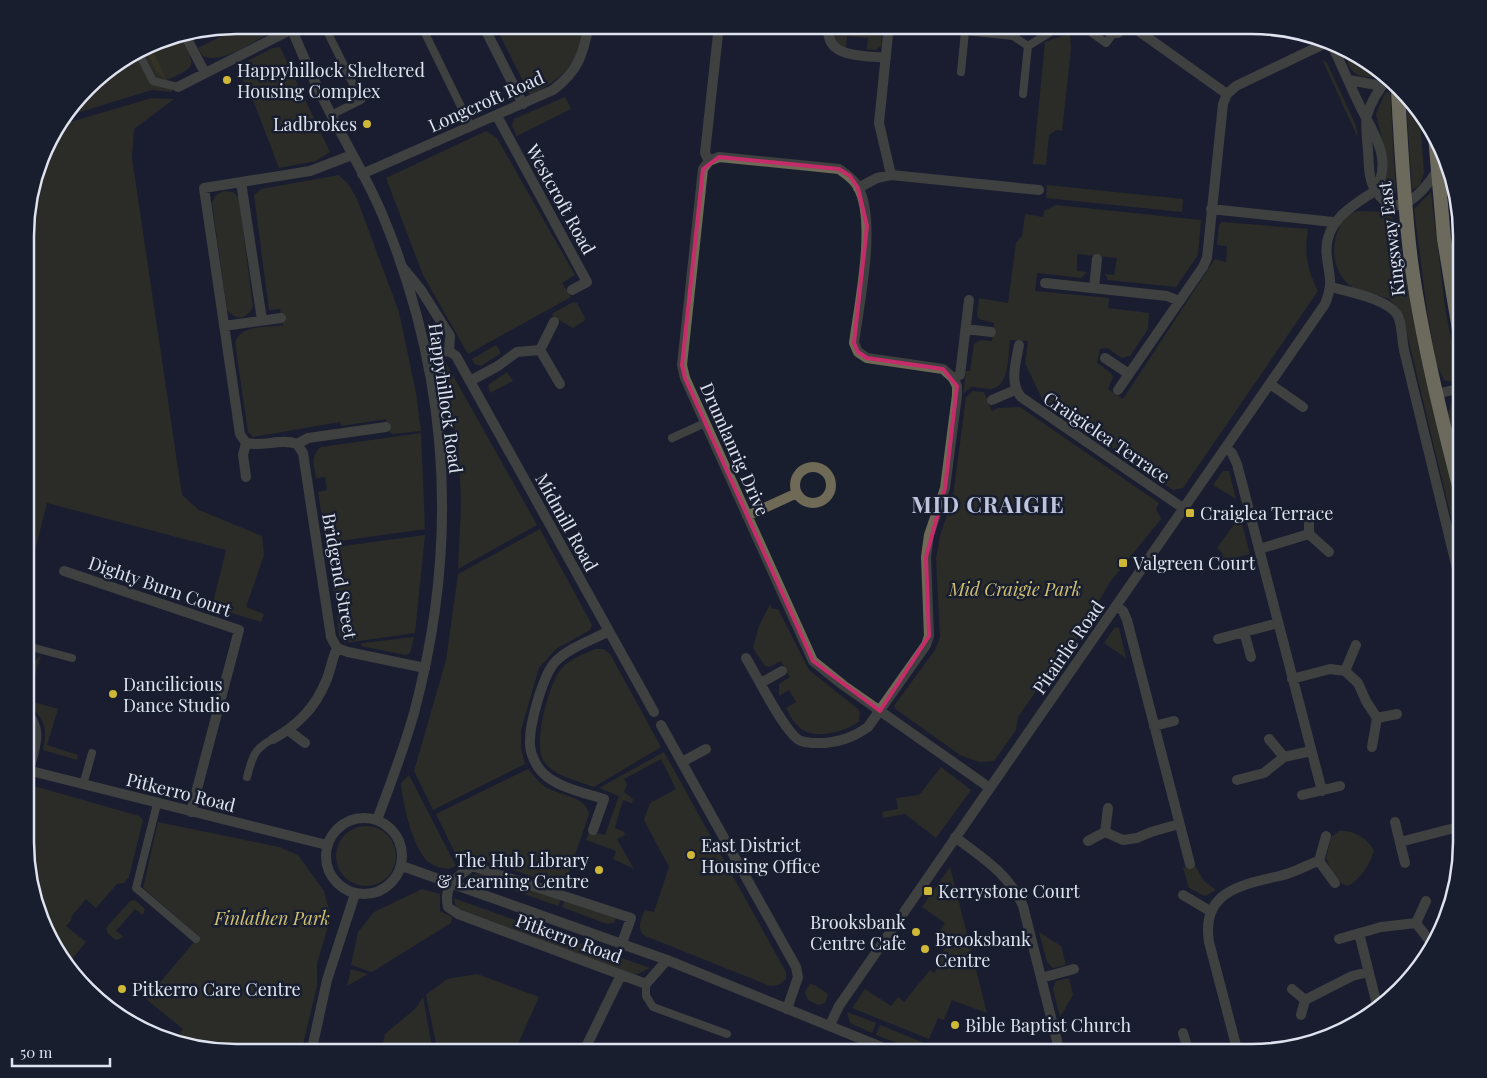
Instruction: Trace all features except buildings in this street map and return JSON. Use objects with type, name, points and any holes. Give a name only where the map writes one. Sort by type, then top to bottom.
[{"type":"highway","name":"Kingsway East","points":[[1398,98],[1405,204],[1416,289],[1436,394],[1453,464]]},
{"type":"highway","points":[[1436,155],[1444,239],[1453,294]]},
{"type":"street","name":"Happyhillock Road","points":[[178,87],[278,34]]},
{"type":"street","name":"Happyhillock Road","points":[[294,34],[331,115],[384,218],[403,268],[427,354],[442,464],[443,517],[435,615],[414,715],[377,820]]},
{"type":"street","points":[[488,34],[523,104]]},
{"type":"street","name":"Longcroft Road","points":[[362,174],[553,90],[577,67],[587,34]]},
{"type":"street","name":"Drumlanrig Drive","points":[[718,34],[705,153],[709,161],[703,169],[682,366],[685,378],[813,661],[843,685],[990,788]]},
{"type":"street","points":[[829,34],[833,47],[842,53],[886,58]]},
{"type":"street","points":[[888,34],[879,123],[891,175]]},
{"type":"street","points":[[1143,34],[1227,94]]},
{"type":"street","points":[[188,40],[205,73]]},
{"type":"street","points":[[1118,390],[1203,267],[1207,258],[1223,104],[1227,94],[1236,86],[1327,48]]},
{"type":"street","points":[[1338,54],[1348,80],[1367,117],[1370,176],[1375,191],[1385,201],[1396,205],[1405,204],[1419,195],[1437,171]]},
{"type":"street","points":[[1348,80],[1381,82]]},
{"type":"street","points":[[1367,117],[1384,84]]},
{"type":"street","name":"Westcroft Road","points":[[497,116],[587,282],[572,290]]},
{"type":"street","points":[[352,155],[310,172],[204,188],[240,434],[246,443],[257,446],[289,441],[297,444],[308,438],[386,427]]},
{"type":"street","points":[[709,161],[718,157],[839,169],[850,176],[858,188],[868,226],[854,342],[858,352],[866,358],[943,369],[953,378],[957,386],[944,488],[929,535],[926,557],[929,636],[926,645],[868,727],[855,736],[840,741],[816,743],[800,741],[789,732],[746,658]]},
{"type":"street","points":[[858,188],[877,178],[891,175],[1039,190]]},
{"type":"street","points":[[241,182],[262,320]]},
{"type":"street","name":"Kingsway East","points":[[1333,222],[1375,191]]},
{"type":"street","points":[[1211,209],[1333,222],[1327,237],[1326,249],[1331,288]]},
{"type":"street","points":[[1094,288],[1097,259]]},
{"type":"street","name":"Midmill Road","points":[[403,268],[421,290],[450,336],[449,351],[456,356],[654,712]]},
{"type":"street","points":[[1045,283],[1167,296],[1179,301]]},
{"type":"street","name":"Kingsway East","points":[[1331,288],[1383,302],[1393,309],[1399,317],[1404,350],[1453,554]]},
{"type":"street","name":"Pitairlie Road","points":[[830,1025],[839,1006],[1325,304],[1331,288]]},
{"type":"street","points":[[953,378],[960,374],[969,300]]},
{"type":"street","points":[[224,326],[280,318]]},
{"type":"street","points":[[540,350],[554,322]]},
{"type":"street","points":[[966,329],[991,332]]},
{"type":"street","points":[[992,400],[1015,390],[1018,345]]},
{"type":"street","points":[[470,381],[498,366],[517,352],[540,350]]},
{"type":"street","points":[[540,350],[560,384]]},
{"type":"street","points":[[427,354],[449,351]]},
{"type":"street","points":[[1105,358],[1129,374]]},
{"type":"street","points":[[1270,384],[1303,407]]},
{"type":"street","name":"Craigielea Terrace","points":[[1015,390],[1021,397],[1183,508]]},
{"type":"street","points":[[1436,394],[1453,390]]},
{"type":"street","points":[[246,443],[243,455],[246,477]]},
{"type":"street","name":"Bridgend Street","points":[[273,739],[304,718],[316,703],[327,679],[332,658],[337,648],[331,637],[303,453],[297,444]]},
{"type":"street","points":[[1226,448],[1232,452],[1237,464],[1322,791]]},
{"type":"street","points":[[747,516],[797,493]]},
{"type":"street","points":[[1309,516],[1309,534],[1329,552]]},
{"type":"street","points":[[1259,548],[1309,534]]},
{"type":"street","name":"Dighty Burn Court","points":[[64,571],[239,630],[191,812]]},
{"type":"street","points":[[1116,606],[1123,611],[1127,620],[1190,864]]},
{"type":"street","points":[[1218,639],[1278,623]]},
{"type":"street","points":[[593,830],[604,799],[554,782],[542,774],[535,762],[530,746],[531,729],[548,671],[566,653],[609,631]]},
{"type":"street","points":[[1244,632],[1251,657]]},
{"type":"street","points":[[1345,671],[1356,645]]},
{"type":"street","points":[[337,648],[425,668]]},
{"type":"street","points":[[1292,679],[1330,669],[1345,671],[1358,683],[1366,701],[1377,718],[1372,747]]},
{"type":"street","points":[[761,683],[782,671]]},
{"type":"street","points":[[1377,718],[1397,714]]},
{"type":"street","points":[[1154,726],[1174,721]]},
{"type":"street","points":[[661,725],[796,967],[798,977],[787,1009]]},
{"type":"street","points":[[288,730],[305,743]]},
{"type":"street","points":[[1269,740],[1284,757]]},
{"type":"street","points":[[682,762],[706,749]]},
{"type":"street","points":[[1237,780],[1264,773],[1284,757],[1311,751]]},
{"type":"street","name":"Pitkerro Road","points":[[34,773],[327,845]]},
{"type":"street","points":[[1302,795],[1340,786]]},
{"type":"street","points":[[1105,832],[1108,808]]},
{"type":"street","points":[[362,818],[377,820],[387,825],[400,843],[402,866],[397,877],[389,886],[379,892],[367,895],[355,894],[341,887],[331,876],[326,861],[327,845],[334,832],[346,822],[362,818]]},
{"type":"street","points":[[1395,822],[1405,863]]},
{"type":"street","points":[[1105,832],[1122,840],[1179,824]]},
{"type":"street","points":[[1400,842],[1453,828]]},
{"type":"street","points":[[1088,841],[1105,832]]},
{"type":"street","points":[[1326,836],[1319,861],[1334,883]]},
{"type":"street","points":[[955,838],[993,865],[1016,890],[1023,906],[1058,1044]]},
{"type":"street","points":[[1236,1044],[1209,942],[1206,925],[1210,910],[1225,895],[1244,884],[1282,876],[1319,861]]},
{"type":"street","name":"Pitkerro Road","points":[[402,866],[622,943],[875,1044]]},
{"type":"street","name":"Pitkerro Road","points":[[622,943],[631,918],[472,866],[450,882],[446,897],[448,907],[458,914],[646,984]]},
{"type":"street","points":[[313,1044],[327,980],[355,894]]},
{"type":"street","points":[[1183,896],[1210,910]]},
{"type":"street","points":[[1416,923],[1426,901]]},
{"type":"street","points":[[1339,939],[1381,927],[1416,923]]},
{"type":"street","points":[[1416,923],[1428,939]]},
{"type":"street","points":[[1359,933],[1376,1001]]},
{"type":"street","points":[[646,984],[666,960]]},
{"type":"street","points":[[1041,978],[1074,969]]},
{"type":"street","points":[[1301,1016],[1305,1000],[1352,976],[1368,972]]},
{"type":"street","points":[[588,1044],[622,975]]},
{"type":"street","points":[[1292,989],[1305,1000]]},
{"type":"street","points":[[1183,1033],[1186,1044]]},
{"type":"lane","points":[[328,34],[361,100],[331,115]]},
{"type":"lane","points":[[425,34],[471,127]]},
{"type":"lane","points":[[961,72],[966,34]]},
{"type":"lane","points":[[994,34],[1013,36],[1028,46]]},
{"type":"lane","points":[[1028,46],[1046,34]]},
{"type":"lane","points":[[1093,34],[1106,43],[1114,34]]},
{"type":"lane","points":[[1023,94],[1028,46]]},
{"type":"lane","points":[[141,58],[153,81],[178,87]]},
{"type":"lane","points":[[672,438],[706,423]]},
{"type":"lane","points":[[34,648],[72,658]]},
{"type":"lane","points":[[34,721],[37,725],[39,735],[34,751]]},
{"type":"lane","name":"Bridgend Street","points":[[247,777],[254,752],[262,744],[273,739]]},
{"type":"lane","points":[[83,785],[92,753]]},
{"type":"lane","points":[[157,804],[136,888],[196,939]]},
{"type":"lane","points":[[646,984],[646,996],[653,1007],[727,1034]]},
{"type":"highlighted area","points":[[719,157],[839,169],[850,176],[858,188],[867,226],[854,343],[858,352],[867,358],[943,369],[957,386],[945,488],[926,557],[929,636],[880,711],[813,661],[685,378],[682,365],[703,169]]},
{"type":"green space","points":[[225,34],[268,34],[237,51],[218,58],[209,58],[202,55],[198,48]]},
{"type":"green space","points":[[500,34],[583,34],[578,50],[568,68],[552,83],[530,95]]},
{"type":"green space","points":[[834,34],[882,34],[881,46],[875,50],[867,49],[868,38],[847,36],[846,48],[836,43]]},
{"type":"green space","points":[[1070,34],[1071,49],[1062,131],[1056,130],[1049,135],[1046,165],[1033,164],[1045,42]]},
{"type":"green space","points":[[183,41],[191,59],[189,68],[167,80],[173,92],[152,90],[76,113],[93,93],[124,68],[159,49]]},
{"type":"green space","points":[[280,47],[330,152],[316,161],[279,168],[253,100],[236,67],[273,48]]},
{"type":"green space","points":[[1322,59],[1327,63],[1356,126],[1358,138]]},
{"type":"green space","points":[[1348,59],[1375,76],[1359,75],[1350,67]]},
{"type":"green space","points":[[1390,91],[1396,193],[1388,194],[1382,187],[1386,155],[1376,114],[1385,93]]},
{"type":"green space","points":[[565,97],[571,109],[517,136],[512,126],[514,119]]},
{"type":"green space","points":[[152,98],[174,99],[134,129],[132,158],[182,495],[199,510],[262,536],[264,555],[246,607],[264,614],[261,622],[212,607],[226,550],[47,503],[34,554],[35,209],[44,171],[55,146],[69,122]]},
{"type":"green space","points":[[1406,107],[1421,127],[1424,173],[1420,185],[1412,190]]},
{"type":"green space","points":[[486,131],[497,138],[575,275],[562,283],[571,297],[468,354],[423,275],[386,178]]},
{"type":"green space","points":[[339,175],[349,185],[357,199],[399,312],[416,393],[421,431],[392,434],[388,430],[386,419],[341,426],[340,422],[253,437],[248,432],[235,343],[242,333],[248,330],[283,325],[280,309],[269,310],[254,195],[261,189]]},
{"type":"green space","points":[[1047,185],[1183,199],[1182,212],[1046,198]]},
{"type":"green space","points":[[224,191],[233,192],[239,198],[253,307],[241,318],[234,316],[227,310],[212,203],[216,195]]},
{"type":"green space","points":[[1431,192],[1445,307],[1453,350],[1453,381],[1451,382],[1444,380],[1436,363],[1414,209]]},
{"type":"green space","points":[[1056,205],[1201,220],[1198,255],[1176,287],[1108,280],[1105,274],[1114,275],[1117,258],[1077,254],[1077,271],[1087,272],[1081,278],[1037,273],[1035,291],[1109,298],[1108,308],[1149,313],[1148,329],[1130,356],[1122,358],[1107,348],[1100,349],[1097,363],[1111,373],[1113,377],[1108,389],[1123,399],[1215,259],[1226,262],[1227,246],[1217,245],[1219,225],[1222,222],[1308,229],[1307,261],[1318,291],[1183,488],[1173,490],[1043,401],[1025,363],[1028,341],[1010,340],[1007,369],[1002,382],[997,387],[991,389],[971,387],[963,394],[966,371],[970,371],[974,344],[981,340],[992,341],[994,323],[979,319],[977,316],[979,298],[1008,303],[1016,243],[1022,236],[1025,214],[1043,217],[1044,211]]},
{"type":"green space","points":[[1358,211],[1375,212],[1390,216],[1397,224],[1418,345],[1453,491],[1453,525],[1403,317],[1393,302],[1387,298],[1352,287],[1346,282],[1337,268],[1334,252],[1336,235],[1344,219]]},
{"type":"green space","points":[[573,302],[577,303],[585,318],[584,321],[573,328],[552,316],[553,313]]},
{"type":"green space","points":[[496,345],[501,353],[481,366],[475,364],[472,359]]},
{"type":"green space","points":[[446,363],[537,525],[458,569],[461,503],[458,437],[454,430],[442,366]]},
{"type":"green space","points":[[507,372],[513,381],[490,393],[488,385]]},
{"type":"green space","name":"Mid Craigie Park","points":[[973,391],[984,392],[992,411],[998,408],[1020,407],[1159,503],[1156,509],[1161,519],[1110,582],[1069,653],[1059,658],[1018,717],[1016,730],[994,761],[979,762],[960,755],[894,706],[935,650],[940,637],[936,558],[940,536],[953,496],[966,397]]},
{"type":"green space","points":[[1453,401],[1453,433],[1448,414]]},
{"type":"green space","points":[[421,433],[425,529],[326,543],[318,492],[327,490],[325,477],[316,478],[314,457],[318,450],[321,447]]},
{"type":"green space","points":[[1223,471],[1229,471],[1236,499],[1213,485]]},
{"type":"green space","points":[[1240,516],[1250,554],[1224,561],[1222,553],[1217,548]]},
{"type":"green space","points":[[540,529],[592,625],[590,630],[556,649],[539,668],[521,730],[521,749],[525,764],[433,810],[414,771],[446,660],[458,574]]},
{"type":"green space","points":[[425,535],[415,633],[345,643],[339,636],[337,615],[347,613],[344,593],[334,594],[328,548]]},
{"type":"green space","points":[[770,604],[772,609],[778,609],[809,670],[858,709],[860,714],[859,721],[839,731],[816,734],[803,730],[793,720],[786,708],[796,702],[789,690],[779,696],[779,684],[790,677],[781,661],[769,667],[765,666],[753,648],[759,626]]},
{"type":"green space","points":[[1115,627],[1119,628],[1126,658],[1104,643]]},
{"type":"green space","points":[[414,637],[410,653],[406,655],[361,646],[362,643]]},
{"type":"green space","points":[[595,649],[603,649],[610,654],[661,747],[594,787],[559,774],[547,766],[540,752],[540,740],[544,713],[557,675],[569,662]]},
{"type":"green space","points":[[41,655],[34,678],[34,662]]},
{"type":"green space","points":[[34,702],[58,709],[47,745],[78,755],[77,760],[43,750],[45,729],[34,710]]},
{"type":"green space","points":[[664,752],[786,972],[786,979],[779,985],[770,986],[643,935],[641,932],[640,922],[642,916],[645,910],[654,912],[669,867],[644,820],[650,803],[676,789],[661,759],[624,779],[627,784],[624,792],[633,799],[632,803],[623,800],[615,828],[624,832],[625,835],[617,839],[634,869],[613,859],[616,851],[586,840],[590,831],[605,835],[619,796],[599,788]]},
{"type":"green space","points":[[941,767],[971,790],[936,838],[905,814],[883,818],[882,812],[898,809],[896,798],[919,795]]},
{"type":"green space","points":[[528,769],[544,786],[577,799],[587,808],[589,814],[564,887],[473,857],[459,861],[436,814]]},
{"type":"green space","points":[[409,775],[456,866],[449,869],[434,865],[424,857],[419,849],[406,814],[402,791],[401,783]]},
{"type":"green space","points":[[34,786],[139,816],[143,820],[129,877],[124,883],[117,884],[96,908],[86,899],[66,926],[86,942],[72,959],[55,932],[44,907],[35,869]]},
{"type":"green space","name":"Finlathen Park","points":[[158,822],[279,847],[298,855],[324,891],[331,917],[317,963],[317,986],[303,1044],[223,1044],[209,1043],[178,1036],[183,1029],[146,999],[199,936],[143,888]]},
{"type":"green space","points":[[366,826],[382,831],[387,835],[391,840],[396,856],[391,872],[387,877],[382,881],[366,886],[350,881],[345,877],[341,872],[336,856],[341,840],[345,835],[350,831]]},
{"type":"green space","points":[[1339,831],[1359,836],[1374,851],[1364,871],[1357,880],[1348,886],[1342,884],[1326,858],[1331,837]]},
{"type":"green space","points":[[1194,864],[1204,881],[1216,890],[1205,896],[1189,888],[1183,868]]},
{"type":"green space","points":[[950,867],[987,1013],[952,1000],[944,1020],[938,1018],[929,1039],[852,1008],[865,989],[891,1006],[898,997],[904,1002],[930,970],[934,973],[941,963],[937,960],[947,946],[938,940],[942,934],[939,932],[945,923],[922,907]]},
{"type":"green space","points":[[482,874],[561,900],[558,906],[470,875]]},
{"type":"green space","points":[[422,889],[440,894],[440,911],[452,917],[451,923],[372,972],[351,965],[358,932],[374,912]]},
{"type":"green space","points":[[453,898],[650,968],[636,975],[457,908]]},
{"type":"green space","points":[[135,900],[145,909],[143,915],[135,909],[116,931],[124,937],[116,940],[108,934],[106,928],[130,901]]},
{"type":"green space","points":[[564,901],[616,918],[614,923],[607,924],[562,907]]},
{"type":"green space","points":[[1039,932],[1061,946],[1066,965],[1053,968],[1047,962]]},
{"type":"green space","points":[[351,969],[368,974],[347,986]]},
{"type":"green space","points":[[477,974],[539,997],[518,1044],[436,1044],[426,995],[447,979]]},
{"type":"green space","points":[[1069,978],[1073,995],[1060,1017],[1053,989],[1056,981]]},
{"type":"green space","points":[[810,984],[815,985],[828,994],[825,1003],[818,1005],[808,1000],[805,992]]},
{"type":"green space","points":[[423,997],[431,1044],[383,1044],[385,1034],[416,1008]]},
{"type":"green space","points":[[847,1012],[876,1023],[872,1033],[850,1023]]},
{"type":"green space","points":[[880,1025],[927,1044],[900,1044],[876,1035]]},
{"type":"shaded area","points":[[153,52],[166,80],[156,71],[148,54]]},
{"type":"place","name":"Happyhillock Sheltered Housing Complex","points":[[227,80]]},
{"type":"place","name":"Ladbrokes","points":[[367,124]]},
{"type":"place","name":"Craiglea Terrace","points":[[1190,513]]},
{"type":"place","name":"Valgreen Court","points":[[1123,563]]},
{"type":"place","name":"Dancilicious Dance Studio","points":[[113,694]]},
{"type":"place","name":"East District Housing Office","points":[[691,855]]},
{"type":"place","name":"The Hub Library & Learning Centre","points":[[599,870]]},
{"type":"place","name":"Kerrystone Court","points":[[928,891]]},
{"type":"place","name":"Brooksbank Centre Cafe","points":[[916,932]]},
{"type":"place","name":"Brooksbank Centre","points":[[925,949]]},
{"type":"place","name":"Pitkerro Care Centre","points":[[122,989]]},
{"type":"place","name":"Bible Baptist Church","points":[[955,1025]]},
{"type":"district","name":"MID CRAIGIE","points":[[988,504]]}]
